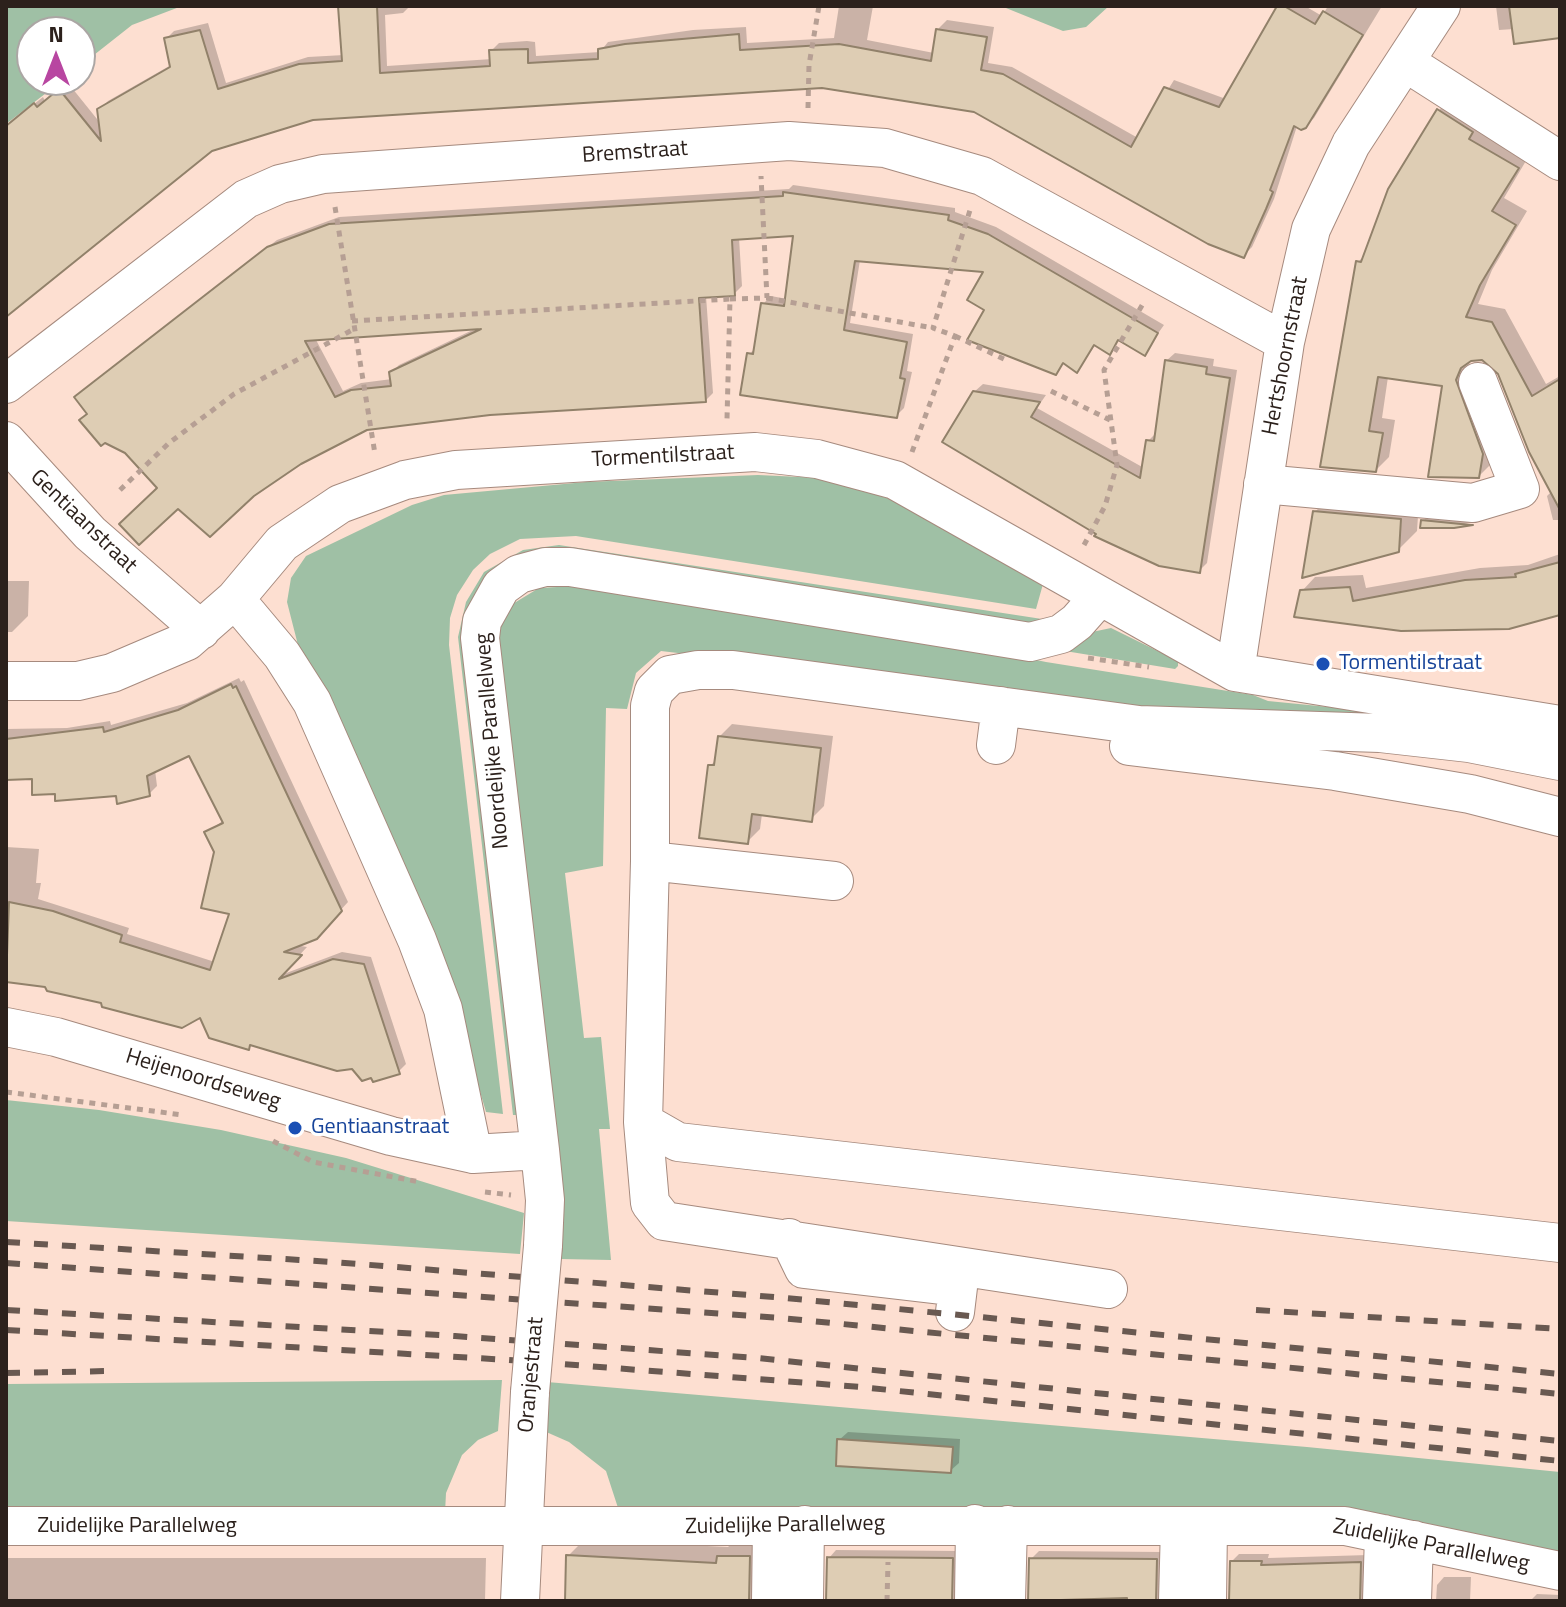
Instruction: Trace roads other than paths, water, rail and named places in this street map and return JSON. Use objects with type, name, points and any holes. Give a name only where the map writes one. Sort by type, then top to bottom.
[{"type":"street","name":"Hertshoornstraat","points":[[1235,672],[1285,342],[1311,229],[1351,144],[1441,6]]},
{"type":"street","points":[[1405,62],[1560,161]]},
{"type":"street","name":"Bremstraat","points":[[6,384],[246,199],[280,184],[330,174],[760,143],[807,142],[885,148],[982,176],[1285,342]]},
{"type":"street","points":[[1263,484],[1473,503],[1520,489],[1478,382]]},
{"type":"street","name":"Gentiaanstraat","points":[[6,441],[90,533],[201,630]]},
{"type":"street","name":"Tormentilstraat","points":[[6,681],[78,681],[112,673],[187,641],[235,599],[282,543],[340,504],[405,480],[456,470],[726,453],[817,459],[900,483],[1100,596]]},
{"type":"street","name":"Noordelijke Parallelweg","points":[[540,1150],[480,638],[482,621],[501,587],[532,571],[570,567],[1030,642],[1061,634],[1077,622],[1100,596]]},
{"type":"street","points":[[1100,596],[1235,672],[1474,727],[1560,761]]},
{"type":"street","points":[[235,599],[282,655],[312,702],[417,940],[443,1009],[473,1154]]},
{"type":"street","points":[[1108,1289],[664,1221],[650,1203],[643,1122],[650,861],[650,706],[654,691],[670,675],[698,670],[733,670],[1139,725],[1380,733],[1558,722]]},
{"type":"street","points":[[996,745],[1001,706]]},
{"type":"street","points":[[1096,719],[1131,747],[1335,771],[1470,794],[1560,817]]},
{"type":"street","points":[[650,861],[834,881]]},
{"type":"street","name":"Heijenoordseweg","points":[[6,1027],[56,1037],[391,1136],[473,1154],[540,1150]]},
{"type":"street","points":[[643,1122],[678,1142],[1560,1243]]},
{"type":"street","name":"Oranjestraat","points":[[520,1601],[530,1392],[543,1246],[545,1200],[540,1150]]},
{"type":"street","points":[[789,1238],[804,1269],[958,1287],[955,1312]]},
{"type":"street","points":[[974,1601],[991,1524]]},
{"type":"street","points":[[991,1524],[1006,1601]]},
{"type":"street","name":"Zuidelijke Parallelweg","points":[[6,1526],[523,1529],[991,1524],[1345,1526],[1560,1571]]},
{"type":"street","points":[[771,1601],[789,1525]]},
{"type":"street","points":[[789,1525],[804,1601]]},
{"type":"street","points":[[1178,1601],[1194,1526]]},
{"type":"street","points":[[1194,1526],[1207,1601]]},
{"type":"street","points":[[1382,1601],[1399,1537]]},
{"type":"street","points":[[1399,1537],[1412,1601]]},
{"type":"railway","points":[[6,1242],[333,1262],[786,1298],[1560,1374]]},
{"type":"railway","points":[[6,1263],[781,1318],[1560,1394]]},
{"type":"railway","points":[[6,1310],[455,1336],[757,1358],[1560,1441]]},
{"type":"railway","points":[[1256,1310],[1560,1329]]},
{"type":"railway","points":[[6,1330],[509,1360],[861,1387],[1560,1461]]},
{"type":"railway","points":[[6,1373],[110,1371]]},
{"type":"place","name":"Tormentilstraat","points":[[1323,664]]},
{"type":"place","name":"Gentiaanstraat","points":[[295,1128]]}]
